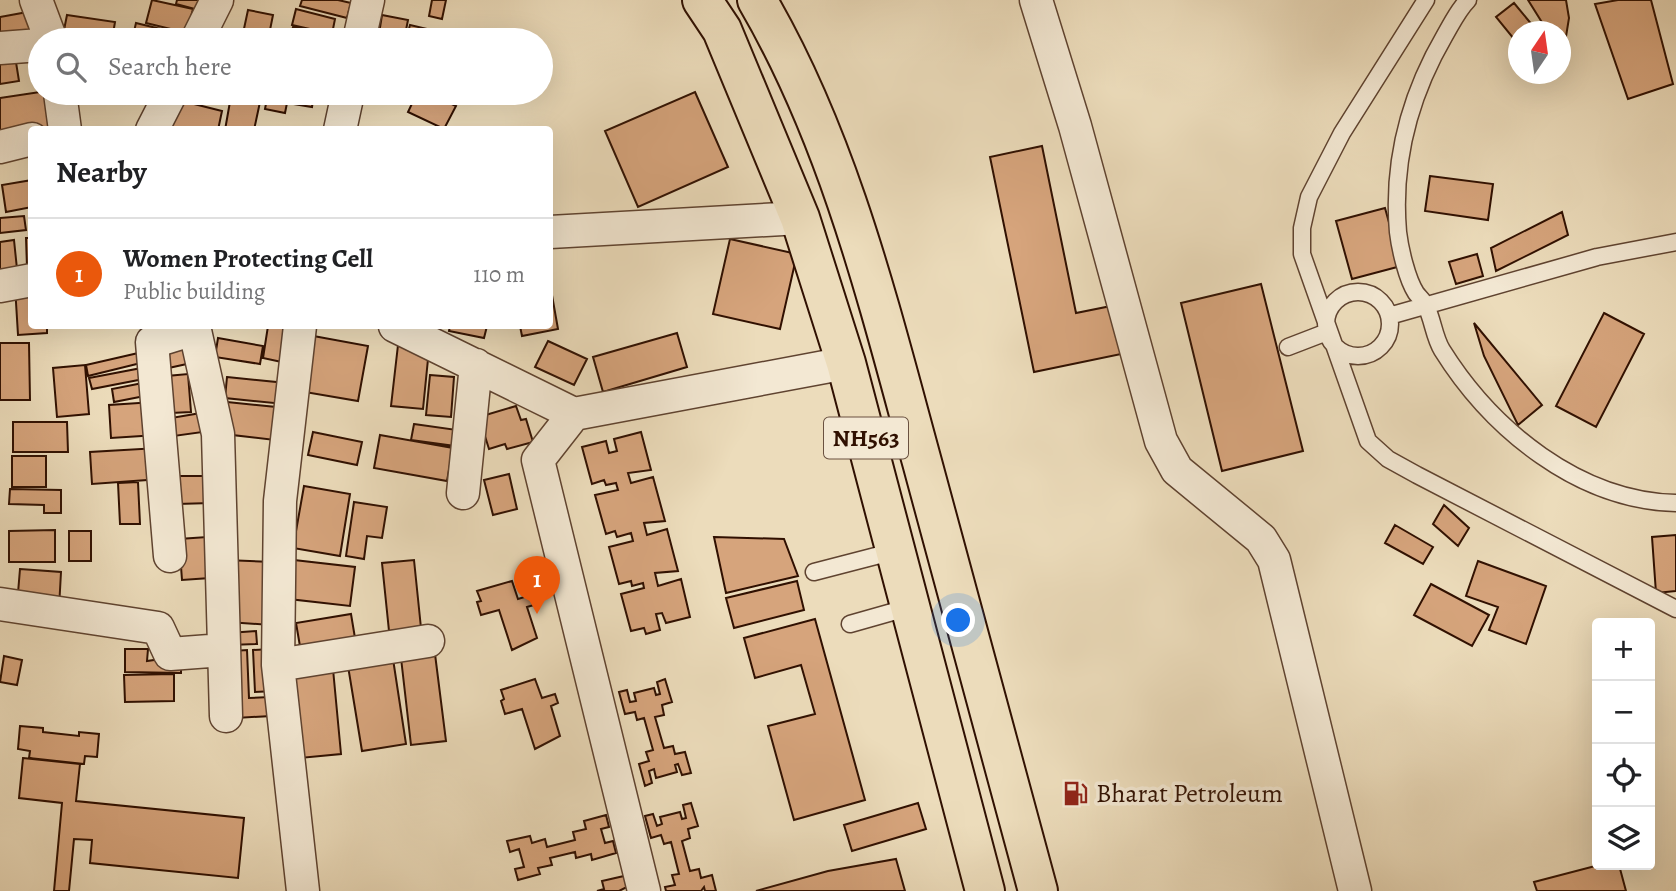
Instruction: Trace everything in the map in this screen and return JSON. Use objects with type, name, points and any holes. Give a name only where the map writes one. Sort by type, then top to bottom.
[{"type":"highway","name":"NH563","points":[[702,0],[722,30],[800,218],[846,363],[985,891]]},
{"type":"highway","name":"NH563","points":[[757,0],[774,30],[832,162],[868,266],[1038,891]]},
{"type":"highway","points":[[874,470],[922,464]]},
{"type":"street","points":[[36,0],[46,28]]},
{"type":"street","points":[[203,28],[217,0]]},
{"type":"street","points":[[362,28],[368,0]]},
{"type":"street","points":[[1036,0],[1075,126],[1161,441],[1177,470],[1261,539],[1274,560],[1355,891]]},
{"type":"street","points":[[0,48],[28,46]]},
{"type":"street","points":[[62,105],[64,126]]},
{"type":"street","points":[[154,126],[165,105]]},
{"type":"street","points":[[341,126],[345,105]]},
{"type":"street","points":[[0,147],[28,140]]},
{"type":"street","points":[[553,232],[800,218]]},
{"type":"street","points":[[0,286],[28,281]]},
{"type":"street","points":[[170,556],[152,342],[188,329]]},
{"type":"street","points":[[194,329],[218,434],[226,716]]},
{"type":"street","points":[[300,329],[279,501],[278,665],[303,891]]},
{"type":"street","points":[[402,329],[574,414],[846,363]]},
{"type":"street","points":[[463,493],[476,365]]},
{"type":"street","points":[[574,414],[538,460],[644,891]]},
{"type":"street","points":[[0,604],[158,628],[170,654],[223,650]]},
{"type":"street","points":[[278,665],[428,641]]},
{"type":"lane","points":[[1426,0],[1342,133],[1309,197],[1302,228],[1301,254],[1368,441],[1388,458],[1676,609]]},
{"type":"lane","points":[[1468,0],[1429,62],[1412,106],[1398,177],[1398,234],[1415,291],[1425,304],[1441,348],[1479,401],[1534,451],[1582,481],[1651,503],[1676,503]]},
{"type":"lane","points":[[1389,316],[1597,257],[1676,242]]},
{"type":"lane","points":[[1355,292],[1377,298],[1389,316],[1390,327],[1381,346],[1361,356],[1340,350],[1327,332],[1326,321],[1335,301],[1355,292]]},
{"type":"lane","points":[[1288,346],[1327,332]]},
{"type":"lane","points":[[814,572],[895,551]]},
{"type":"lane","points":[[850,624],[910,607]]},
{"type":"building","points":[[152,0],[193,9],[188,28],[166,28],[146,23]]},
{"type":"building","points":[[177,0],[209,0],[206,12],[176,4]]},
{"type":"building","points":[[302,0],[338,0],[351,3],[347,18],[300,6]]},
{"type":"building","points":[[432,0],[446,0],[442,19],[429,16]]},
{"type":"building","points":[[1528,0],[1566,0],[1569,21],[1541,21]]},
{"type":"building","points":[[1618,0],[1651,0],[1673,84],[1628,99],[1595,4]]},
{"type":"building","points":[[1514,3],[1529,21],[1508,21],[1508,32],[1496,17]]},
{"type":"building","points":[[296,9],[335,19],[333,28],[292,25]]},
{"type":"building","points":[[248,10],[273,15],[270,28],[244,28]]},
{"type":"building","points":[[33,11],[37,28],[28,28],[28,38],[0,44],[0,17]]},
{"type":"building","points":[[67,15],[115,22],[114,28],[64,28]]},
{"type":"building","points":[[382,15],[408,20],[406,28],[380,28]]},
{"type":"building","points":[[136,23],[156,28],[135,28]]},
{"type":"building","points":[[15,56],[19,81],[0,84],[0,59]]},
{"type":"building","points":[[695,92],[728,167],[638,207],[605,131]]},
{"type":"building","points":[[28,94],[28,105],[51,105],[54,126],[28,126],[28,131],[0,139],[0,98]]},
{"type":"building","points":[[172,105],[198,105],[222,111],[219,126],[167,126]]},
{"type":"building","points":[[229,105],[259,105],[255,126],[226,126]]},
{"type":"building","points":[[266,105],[287,105],[285,113],[265,109]]},
{"type":"building","points":[[411,105],[456,106],[446,126],[438,126],[408,112]]},
{"type":"building","points":[[1042,146],[1076,313],[1116,305],[1126,353],[1034,372],[990,157]]},
{"type":"building","points":[[1430,176],[1493,184],[1488,220],[1425,211]]},
{"type":"building","points":[[28,181],[28,208],[6,212],[2,185]]},
{"type":"building","points":[[1385,208],[1401,266],[1352,279],[1336,221]]},
{"type":"building","points":[[1562,212],[1568,235],[1496,271],[1491,248]]},
{"type":"building","points":[[24,216],[26,230],[0,233],[0,218]]},
{"type":"building","points":[[26,238],[28,238],[28,267]]},
{"type":"building","points":[[730,239],[797,254],[780,329],[713,314]]},
{"type":"building","points":[[14,240],[17,269],[0,271],[0,242]]},
{"type":"building","points":[[1477,254],[1483,276],[1456,284],[1449,262]]},
{"type":"building","points":[[1261,284],[1303,451],[1222,471],[1181,303]]},
{"type":"building","points":[[28,285],[28,329],[47,329],[47,333],[18,335],[15,286]]},
{"type":"building","points":[[553,301],[558,329],[522,336],[521,329],[553,329]]},
{"type":"building","points":[[1604,313],[1644,334],[1596,427],[1556,406]]},
{"type":"building","points":[[1474,323],[1542,405],[1518,425],[1484,356]]},
{"type":"building","points":[[268,329],[297,329],[291,364],[263,358]]},
{"type":"building","points":[[449,329],[486,329],[484,338]]},
{"type":"building","points":[[677,333],[687,367],[603,392],[593,357]]},
{"type":"building","points":[[308,335],[368,346],[358,401],[299,391]]},
{"type":"building","points":[[218,338],[263,346],[260,364],[215,357]]},
{"type":"building","points":[[191,341],[196,362],[164,369],[160,349]]},
{"type":"building","points":[[548,341],[587,359],[574,385],[535,367]]},
{"type":"building","points":[[0,343],[29,343],[30,400],[0,400]]},
{"type":"building","points":[[398,345],[429,349],[423,409],[391,406]]},
{"type":"building","points":[[147,351],[149,361],[88,376],[86,365]]},
{"type":"building","points":[[85,365],[89,414],[57,417],[53,368]]},
{"type":"building","points":[[152,366],[154,377],[92,389],[89,378]]},
{"type":"building","points":[[188,374],[191,412],[171,413],[167,376]]},
{"type":"building","points":[[430,375],[454,377],[451,417],[426,415]]},
{"type":"building","points":[[227,377],[286,383],[284,404],[225,398]]},
{"type":"building","points":[[153,381],[155,394],[114,402],[112,389]]},
{"type":"building","points":[[154,402],[157,435],[111,438],[109,405]]},
{"type":"building","points":[[227,402],[286,408],[283,441],[224,434]]},
{"type":"building","points":[[516,406],[521,420],[526,419],[533,442],[507,449],[505,444],[489,449],[479,417]]},
{"type":"building","points":[[207,412],[210,431],[174,436],[171,418]]},
{"type":"building","points":[[13,422],[67,422],[68,452],[13,452]]},
{"type":"building","points":[[414,424],[457,430],[455,446],[411,440]]},
{"type":"building","points":[[313,432],[362,442],[357,465],[308,455]]},
{"type":"building","points":[[641,432],[651,470],[628,473],[631,483],[653,477],[665,521],[644,523],[647,535],[667,529],[678,571],[655,573],[658,586],[681,579],[690,617],[666,623],[662,613],[656,614],[660,630],[646,634],[644,628],[631,631],[621,594],[644,588],[643,583],[632,586],[631,581],[619,584],[609,547],[633,541],[631,533],[617,537],[615,531],[606,534],[595,495],[618,490],[616,483],[606,485],[604,480],[592,484],[582,447],[606,441],[609,453],[617,451],[614,439]]},
{"type":"building","points":[[380,435],[453,448],[447,481],[374,468]]},
{"type":"building","points":[[158,448],[161,479],[92,484],[90,452]]},
{"type":"building","points":[[12,456],[46,456],[46,487],[12,487]]},
{"type":"building","points":[[509,474],[517,509],[493,515],[484,480]]},
{"type":"building","points":[[176,476],[211,476],[211,503],[177,504]]},
{"type":"building","points":[[138,482],[140,524],[120,524],[118,483]]},
{"type":"building","points":[[304,486],[350,494],[340,556],[293,548]]},
{"type":"building","points":[[10,489],[61,490],[61,513],[44,513],[44,505],[9,504]]},
{"type":"building","points":[[354,502],[387,507],[382,538],[367,536],[364,559],[346,556]]},
{"type":"building","points":[[1444,505],[1469,528],[1458,546],[1433,524]]},
{"type":"building","points":[[1395,525],[1433,547],[1423,564],[1385,543]]},
{"type":"building","points":[[55,530],[55,562],[9,562],[9,531]]},
{"type":"building","points":[[69,531],[91,531],[91,561],[69,561]]},
{"type":"building","points":[[1676,535],[1676,591],[1656,593],[1652,537]]},
{"type":"building","points":[[207,537],[210,578],[182,580],[179,539]]},
{"type":"building","points":[[714,537],[784,539],[798,576],[726,593]]},
{"type":"building","points":[[225,560],[272,562],[270,625],[228,622]]},
{"type":"building","points":[[294,560],[355,567],[350,606],[289,599]]},
{"type":"building","points":[[414,560],[421,628],[389,631],[382,563]]},
{"type":"building","points":[[1478,561],[1546,586],[1526,644],[1489,630],[1498,607],[1466,596]]},
{"type":"building","points":[[20,569],[61,572],[59,608],[17,605]]},
{"type":"building","points":[[512,581],[518,599],[531,595],[534,605],[527,607],[537,638],[512,650],[499,610],[481,615],[477,602],[481,601],[477,591]]},
{"type":"building","points":[[797,581],[804,610],[734,628],[726,598]]},
{"type":"building","points":[[1431,584],[1489,615],[1472,646],[1414,615]]},
{"type":"building","points":[[351,614],[356,644],[301,652],[296,623]]},
{"type":"building","points":[[815,619],[865,800],[794,820],[768,726],[815,714],[801,665],[755,678],[744,638]]},
{"type":"building","points":[[256,631],[257,644],[230,645],[229,633]]},
{"type":"building","points":[[125,649],[148,649],[147,661],[181,656],[181,673],[125,672]]},
{"type":"building","points":[[271,649],[274,691],[255,692],[253,650]]},
{"type":"building","points":[[247,650],[249,698],[270,697],[271,716],[236,718],[233,651]]},
{"type":"building","points":[[435,654],[446,741],[411,745],[401,658]]},
{"type":"building","points":[[4,656],[22,660],[17,685],[0,682]]},
{"type":"building","points":[[393,659],[406,744],[362,751],[348,666]]},
{"type":"building","points":[[333,669],[341,754],[300,758],[292,673]]},
{"type":"building","points":[[174,674],[174,701],[125,702],[124,675]]},
{"type":"building","points":[[535,679],[542,698],[555,694],[558,703],[551,706],[560,736],[535,749],[522,709],[505,714],[501,690]]},
{"type":"building","points":[[665,679],[672,702],[662,705],[664,715],[655,717],[664,748],[673,746],[675,754],[685,752],[691,773],[682,775],[678,764],[675,765],[677,772],[656,778],[654,769],[649,771],[652,783],[645,786],[639,764],[649,761],[646,752],[653,750],[644,718],[637,720],[635,712],[625,714],[619,692],[627,690],[630,702],[636,701],[634,693],[654,688],[656,695],[660,694],[657,682]]},
{"type":"building","points":[[20,726],[79,736],[79,732],[99,734],[97,757],[85,756],[84,764],[29,758],[30,751],[18,749]]},
{"type":"building","points":[[23,758],[80,764],[76,801],[244,818],[238,878],[90,863],[92,840],[74,839],[69,891],[54,891],[62,803],[19,798]]},
{"type":"building","points":[[691,803],[698,826],[688,829],[690,838],[682,841],[690,871],[699,869],[701,878],[712,875],[716,891],[705,891],[704,887],[701,891],[666,891],[665,887],[675,885],[672,875],[679,874],[671,842],[664,844],[661,835],[651,838],[645,816],[653,814],[657,826],[662,824],[660,817],[680,812],[682,819],[686,818],[683,805]]},
{"type":"building","points":[[918,803],[926,829],[852,851],[844,825]]},
{"type":"building","points":[[606,815],[609,827],[601,829],[605,843],[613,841],[616,853],[592,860],[591,854],[576,858],[575,852],[550,858],[552,865],[538,868],[540,874],[518,880],[515,869],[524,867],[519,849],[510,852],[507,841],[530,836],[532,843],[545,839],[547,847],[575,840],[573,832],[586,829],[584,821]]},
{"type":"building","points":[[896,859],[905,891],[756,891],[828,871]]},
{"type":"building","points":[[1592,867],[1592,870],[1620,870],[1626,891],[1537,891],[1534,882]]},
{"type":"building","points":[[624,876],[627,887],[619,891],[597,891],[604,889],[602,881]]},
{"type":"place","name":"Women Protecting Cell","points":[[537,614]]},
{"type":"place","name":"Bharat Petroleum","points":[[1076,793]]}]
